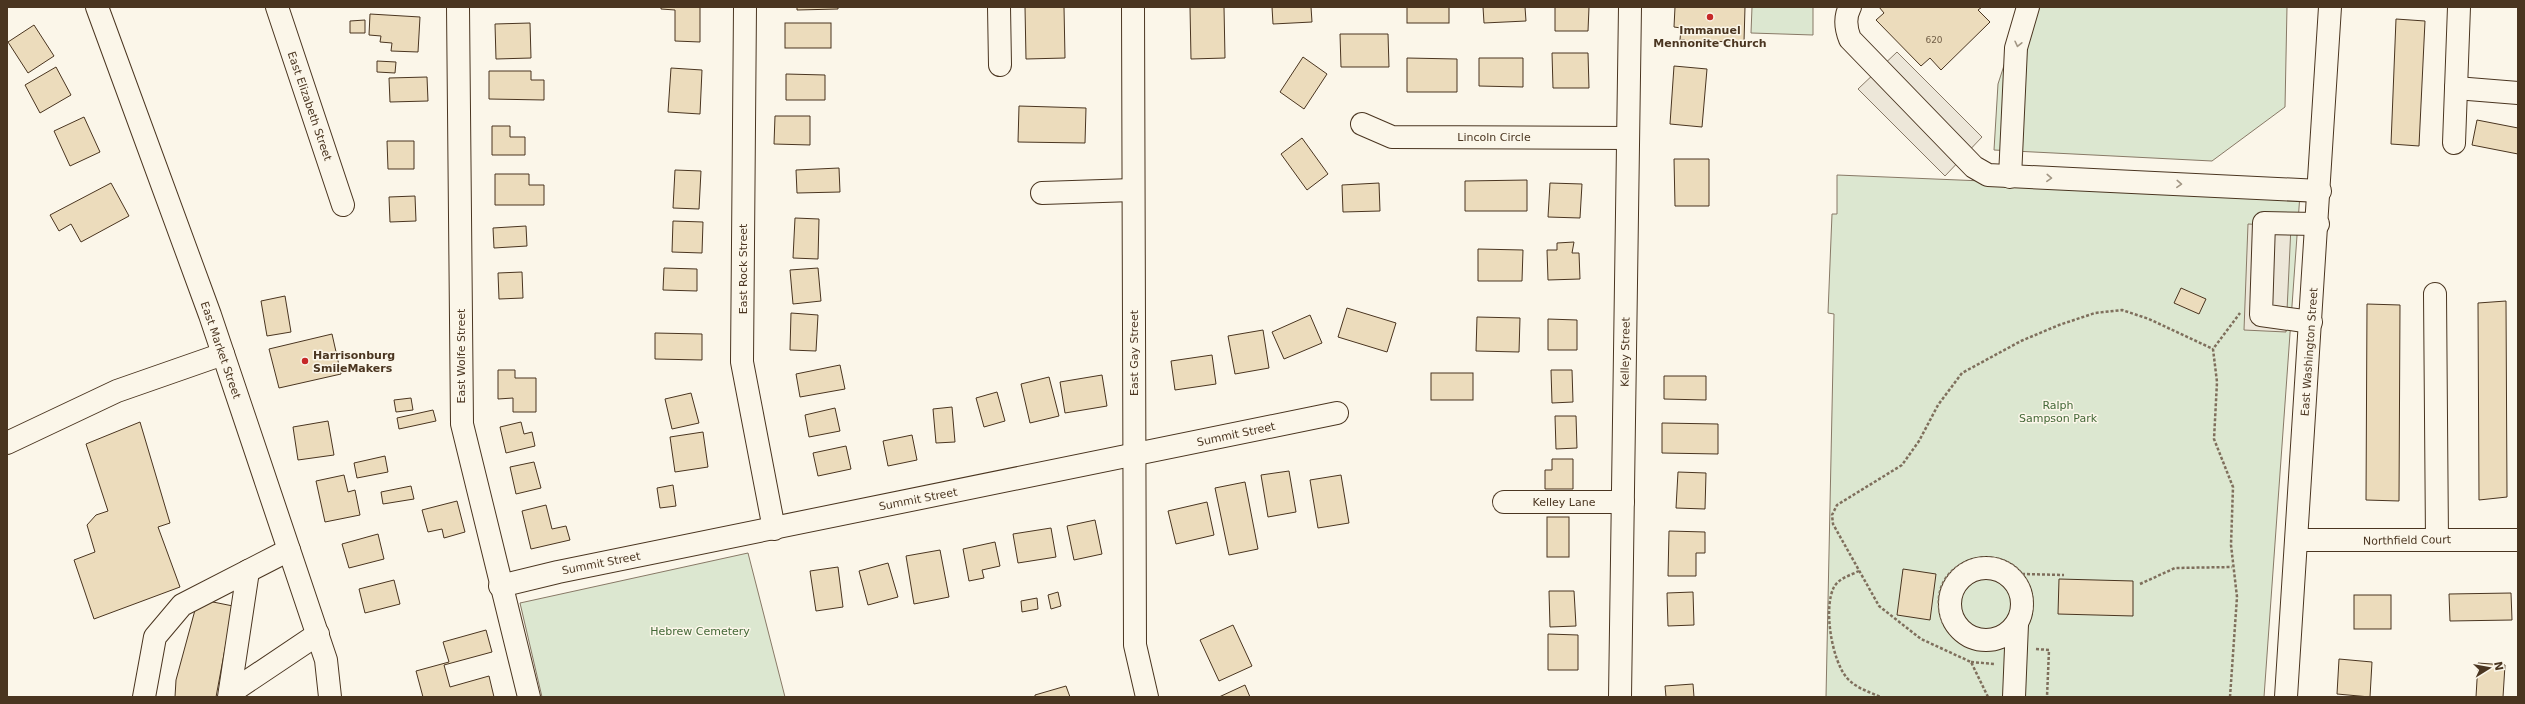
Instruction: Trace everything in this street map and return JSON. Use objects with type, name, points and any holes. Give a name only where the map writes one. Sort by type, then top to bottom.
[{"type":"street","name":"East Market Street","points":[[97,7],[223,354],[318,634],[326,660],[330,697]]},
{"type":"street","name":"East Elizabeth Street","points":[[277,7],[343,205]]},
{"type":"street","name":"East Wolfe Street","points":[[458,7],[462,424],[500,586],[529,697]]},
{"type":"street","name":"East Rock Street","points":[[745,7],[742,362],[774,529]]},
{"type":"street","points":[[999,7],[1000,65]]},
{"type":"street","name":"East Gay Street","points":[[1133,7],[1135,645],[1147,697]]},
{"type":"street","name":"Kelley Street","points":[[1620,697],[1630,7]]},
{"type":"street","points":[[1850,7],[1847,12],[1846,28],[1850,39],[1974,167],[1988,176],[2320,191]]},
{"type":"street","points":[[2010,177],[2016,48],[2028,7]]},
{"type":"street","name":"East Washington Street","points":[[2286,697],[2318,224],[2330,7]]},
{"type":"street","points":[[2454,144],[2460,7]]},
{"type":"street","points":[[2456,88],[2518,93]]},
{"type":"street","name":"Lincoln Circle","points":[[1362,124],[1392,137],[1627,138]]},
{"type":"street","points":[[1042,193],[1133,190]]},
{"type":"street","points":[[2311,322],[2261,314],[2264,223],[2318,224]]},
{"type":"street","points":[[2435,294],[2437,540]]},
{"type":"street","points":[[7,443],[117,391],[223,354]]},
{"type":"street","name":"Summit Street","points":[[500,586],[1337,413]]},
{"type":"street","name":"Kelley Lane","points":[[1504,502],[1623,502]]},
{"type":"street","name":"Northfield Court","points":[[2297,540],[2518,540]]},
{"type":"street","points":[[144,697],[155,637],[182,605],[289,550]]},
{"type":"street","points":[[230,695],[248,571]]},
{"type":"street","points":[[2014,697],[2017,624]]},
{"type":"street","points":[[230,695],[318,634]]},
{"type":"path","points":[[1998,664],[1971,662],[1921,639],[1887,614],[1879,606],[1833,524],[1834,510],[1837,504],[1902,465],[1919,441],[1938,405],[1962,373],[2020,341],[2059,325],[2110,310],[2133,313],[2213,349]]},
{"type":"path","points":[[2230,697],[2237,597],[2232,567],[2233,488],[2214,439],[2217,376],[2213,349],[2233,320],[2244,310]]},
{"type":"path","points":[[2140,584],[2175,568],[2232,567]]},
{"type":"path","points":[[1860,571],[1840,580],[1834,588],[1830,602],[1834,652],[1840,669],[1847,679],[1861,689],[1881,697]]},
{"type":"path","points":[[2022,574],[2064,575]]},
{"type":"path","points":[[1971,662],[1988,697]]},
{"type":"green space","points":[[1752,7],[1813,7],[1813,35],[1751,33]]},
{"type":"green space","points":[[2026,7],[2287,7],[2285,107],[2212,161],[1994,150],[1998,84],[2020,16]]},
{"type":"green space","name":"Ralph Sampson Park","points":[[1837,175],[2300,194],[2264,697],[1826,697],[1834,314],[1828,313],[1832,214],[1837,214]]},
{"type":"green space","name":"Hebrew Cemetery","points":[[748,553],[785,697],[542,697],[520,603]]},
{"type":"shaded area","points":[[1897,52],[1982,137],[1945,176],[1858,89]]},
{"type":"shaded area","points":[[2248,224],[2291,226],[2286,332],[2244,330]]},
{"type":"building","points":[[661,7],[700,7],[700,42],[675,41],[675,10],[661,9]]},
{"type":"building","points":[[797,7],[838,7],[838,9],[797,10]]},
{"type":"building","points":[[1025,7],[1064,7],[1065,58],[1026,59]]},
{"type":"building","points":[[1190,7],[1224,7],[1225,58],[1191,59]]},
{"type":"building","points":[[1272,7],[1311,7],[1312,22],[1273,24]]},
{"type":"building","points":[[1407,7],[1449,7],[1449,23],[1407,23]]},
{"type":"building","points":[[1483,7],[1525,7],[1526,21],[1484,23]]},
{"type":"building","points":[[1555,7],[1589,7],[1588,31],[1555,31]]},
{"type":"building","name":"Immanuel Mennonite Church","points":[[1675,7],[1745,7],[1744,42],[1694,41],[1694,46],[1685,45],[1685,40],[1680,40],[1681,28],[1674,27]]},
{"type":"building","points":[[1879,7],[1982,7],[1978,10],[1990,22],[1941,70],[1930,58],[1921,66],[1876,20],[1884,13]]},
{"type":"building","points":[[370,14],[420,17],[418,52],[391,51],[392,43],[380,42],[381,36],[369,35]]},
{"type":"building","points":[[2396,19],[2425,21],[2419,146],[2391,144]]},
{"type":"building","points":[[365,20],[365,33],[350,33],[350,21]]},
{"type":"building","points":[[530,23],[531,58],[496,59],[495,24]]},
{"type":"building","points":[[785,23],[831,23],[831,48],[785,48]]},
{"type":"building","points":[[34,25],[54,56],[28,73],[8,42]]},
{"type":"building","points":[[1340,34],[1388,34],[1389,67],[1341,67]]},
{"type":"building","points":[[1552,53],[1588,53],[1589,88],[1553,88]]},
{"type":"building","points":[[1303,57],[1327,74],[1304,109],[1280,92]]},
{"type":"building","points":[[1407,58],[1457,59],[1457,92],[1407,92]]},
{"type":"building","points":[[1479,58],[1523,58],[1523,87],[1479,86]]},
{"type":"building","points":[[377,61],[396,62],[395,73],[377,72]]},
{"type":"building","points":[[1674,66],[1707,69],[1702,127],[1670,124]]},
{"type":"building","points":[[56,67],[71,95],[40,113],[25,85]]},
{"type":"building","points":[[671,68],[702,70],[700,114],[668,112]]},
{"type":"building","points":[[489,71],[531,71],[531,80],[544,80],[544,100],[489,99]]},
{"type":"building","points":[[786,74],[825,75],[825,100],[786,100]]},
{"type":"building","points":[[427,77],[428,101],[390,102],[389,78]]},
{"type":"building","points":[[1019,106],[1086,108],[1085,143],[1018,142]]},
{"type":"building","points":[[775,116],[810,116],[810,145],[774,144]]},
{"type":"building","points":[[84,117],[100,152],[70,166],[54,131]]},
{"type":"building","points":[[2477,120],[2518,128],[2518,154],[2472,145]]},
{"type":"building","points":[[492,126],[510,126],[510,137],[525,137],[525,155],[492,155]]},
{"type":"building","points":[[1302,138],[1328,174],[1307,190],[1281,154]]},
{"type":"building","points":[[387,141],[414,141],[414,169],[388,169]]},
{"type":"building","points":[[1674,159],[1709,159],[1709,206],[1675,206]]},
{"type":"building","points":[[839,168],[840,192],[797,193],[796,170]]},
{"type":"building","points":[[675,170],[701,171],[699,209],[673,208]]},
{"type":"building","points":[[495,174],[529,174],[529,185],[544,185],[544,205],[495,205]]},
{"type":"building","points":[[1527,180],[1527,211],[1465,211],[1465,181]]},
{"type":"building","points":[[111,183],[129,216],[81,242],[71,224],[59,231],[50,215]]},
{"type":"building","points":[[1379,183],[1380,211],[1343,212],[1342,185]]},
{"type":"building","points":[[1550,183],[1582,184],[1580,218],[1548,217]]},
{"type":"building","points":[[415,196],[416,221],[390,222],[389,197]]},
{"type":"building","points":[[795,218],[819,219],[818,259],[793,258]]},
{"type":"building","points":[[673,221],[703,222],[702,253],[672,252]]},
{"type":"building","points":[[526,226],[527,246],[494,248],[493,228]]},
{"type":"building","points":[[1574,242],[1572,253],[1579,253],[1580,279],[1548,280],[1547,250],[1557,250],[1557,243]]},
{"type":"building","points":[[1478,249],[1523,250],[1522,281],[1478,281]]},
{"type":"building","points":[[664,268],[697,269],[697,291],[663,290]]},
{"type":"building","points":[[818,268],[821,301],[793,304],[790,270]]},
{"type":"building","points":[[522,272],[523,298],[499,299],[498,273]]},
{"type":"building","points":[[2181,288],[2206,299],[2199,314],[2174,303]]},
{"type":"building","points":[[285,296],[291,332],[267,336],[261,301]]},
{"type":"building","points":[[2506,301],[2507,497],[2479,500],[2478,303]]},
{"type":"building","points":[[2367,304],[2400,305],[2399,501],[2366,500]]},
{"type":"building","points":[[1347,308],[1396,323],[1387,352],[1338,337]]},
{"type":"building","points":[[791,313],[818,315],[816,351],[790,350]]},
{"type":"building","points":[[1310,315],[1322,343],[1284,359],[1272,332]]},
{"type":"building","points":[[1477,317],[1520,318],[1519,352],[1476,351]]},
{"type":"building","points":[[1548,319],[1577,320],[1577,350],[1548,350]]},
{"type":"building","points":[[1263,330],[1269,368],[1235,374],[1228,336]]},
{"type":"building","points":[[655,333],[702,334],[702,360],[655,359]]},
{"type":"building","name":"Harrisonburg SmileMakers","points":[[332,334],[341,374],[279,388],[269,349]]},
{"type":"building","points":[[1212,355],[1216,384],[1175,390],[1171,361]]},
{"type":"building","points":[[840,365],[845,389],[800,397],[796,374]]},
{"type":"building","points":[[498,370],[515,370],[515,378],[536,378],[536,412],[513,412],[513,398],[498,399]]},
{"type":"building","points":[[1551,370],[1572,370],[1573,402],[1552,403]]},
{"type":"building","points":[[1431,373],[1473,373],[1473,400],[1431,400]]},
{"type":"building","points":[[1102,375],[1107,406],[1065,413],[1060,382]]},
{"type":"building","points":[[1664,376],[1706,376],[1706,400],[1664,399]]},
{"type":"building","points":[[1049,377],[1059,416],[1030,423],[1021,384]]},
{"type":"building","points":[[997,392],[1005,421],[984,427],[976,398]]},
{"type":"building","points":[[691,393],[699,423],[672,429],[665,399]]},
{"type":"building","points":[[411,398],[413,410],[396,412],[394,400]]},
{"type":"building","points":[[952,407],[955,442],[936,443],[933,409]]},
{"type":"building","points":[[835,408],[840,431],[809,437],[805,415]]},
{"type":"building","points":[[433,410],[436,421],[399,429],[397,418]]},
{"type":"building","points":[[1555,416],[1576,416],[1577,448],[1556,449]]},
{"type":"building","points":[[328,421],[334,455],[298,460],[293,427]]},
{"type":"building","points":[[140,422],[170,523],[158,527],[180,587],[94,619],[74,560],[95,552],[87,525],[96,515],[108,511],[86,444]]},
{"type":"building","points":[[521,422],[524,434],[532,432],[535,446],[506,453],[500,427]]},
{"type":"building","points":[[1662,423],[1718,424],[1718,454],[1662,453]]},
{"type":"building","points":[[703,432],[708,467],[675,472],[670,437]]},
{"type":"building","points":[[912,435],[917,460],[888,466],[883,441]]},
{"type":"building","points":[[846,446],[851,469],[818,476],[813,453]]},
{"type":"building","points":[[385,456],[388,472],[357,478],[354,463]]},
{"type":"building","points":[[1552,459],[1573,459],[1573,489],[1545,489],[1545,470],[1552,470]]},
{"type":"building","points":[[534,462],[541,488],[516,494],[510,467]]},
{"type":"building","points":[[1289,471],[1296,512],[1268,517],[1261,475]]},
{"type":"building","points":[[1678,472],[1706,473],[1705,509],[1676,508]]},
{"type":"building","points":[[344,475],[348,492],[355,490],[360,515],[325,522],[316,481]]},
{"type":"building","points":[[1341,475],[1349,523],[1318,528],[1310,480]]},
{"type":"building","points":[[1245,482],[1258,549],[1229,555],[1215,488]]},
{"type":"building","points":[[673,485],[676,506],[660,508],[657,488]]},
{"type":"building","points":[[411,486],[414,499],[383,504],[381,492]]},
{"type":"building","points":[[457,501],[465,532],[444,538],[442,529],[428,532],[422,510]]},
{"type":"building","points":[[1207,502],[1214,535],[1176,544],[1168,511]]},
{"type":"building","points":[[546,505],[552,529],[566,526],[570,540],[531,549],[522,511]]},
{"type":"building","points":[[1547,517],[1569,517],[1569,557],[1547,557]]},
{"type":"building","points":[[1095,520],[1102,554],[1074,560],[1067,526]]},
{"type":"building","points":[[1051,528],[1056,557],[1018,563],[1013,534]]},
{"type":"building","points":[[1669,531],[1705,532],[1705,553],[1696,553],[1696,576],[1668,576]]},
{"type":"building","points":[[378,534],[384,559],[349,568],[342,544]]},
{"type":"building","points":[[995,542],[1000,566],[982,570],[984,578],[969,581],[963,549]]},
{"type":"building","points":[[940,550],[949,597],[914,604],[906,556]]},
{"type":"building","points":[[888,563],[898,597],[868,605],[859,571]]},
{"type":"building","points":[[838,567],[843,607],[816,611],[810,571]]},
{"type":"building","points":[[1903,569],[1936,574],[1930,620],[1897,615]]},
{"type":"building","points":[[2059,579],[2133,581],[2133,616],[2058,614]]},
{"type":"building","points":[[394,580],[400,604],[365,613],[359,589]]},
{"type":"building","points":[[1549,591],[1574,591],[1576,626],[1550,627]]},
{"type":"building","points":[[1058,592],[1061,606],[1051,609],[1048,595]]},
{"type":"building","points":[[1693,592],[1694,625],[1668,626],[1667,593]]},
{"type":"building","points":[[2511,593],[2512,620],[2450,621],[2449,594]]},
{"type":"building","points":[[2354,595],[2391,595],[2391,629],[2354,629]]},
{"type":"building","points":[[1037,598],[1038,609],[1022,612],[1021,601]]},
{"type":"building","points":[[198,599],[233,606],[216,697],[175,697],[176,680]]},
{"type":"building","points":[[1233,625],[1252,666],[1219,681],[1200,640]]},
{"type":"building","points":[[486,630],[492,652],[444,665],[450,687],[489,676],[494,697],[423,697],[416,671],[449,662],[443,642]]},
{"type":"building","points":[[1548,634],[1578,635],[1578,670],[1548,670]]},
{"type":"building","points":[[2339,659],[2372,662],[2370,697],[2337,694]]},
{"type":"building","points":[[2478,663],[2505,665],[2503,697],[2476,697]]},
{"type":"building","points":[[1693,684],[1694,697],[1666,697],[1665,686]]},
{"type":"building","points":[[1245,685],[1250,697],[1219,697]]},
{"type":"building","points":[[1066,686],[1070,697],[1035,697],[1035,695]]},
{"type":"place","name":"Immanuel Mennonite Church","points":[[1710,17]]},
{"type":"place","name":"Harrisonburg SmileMakers","points":[[305,361]]}]
